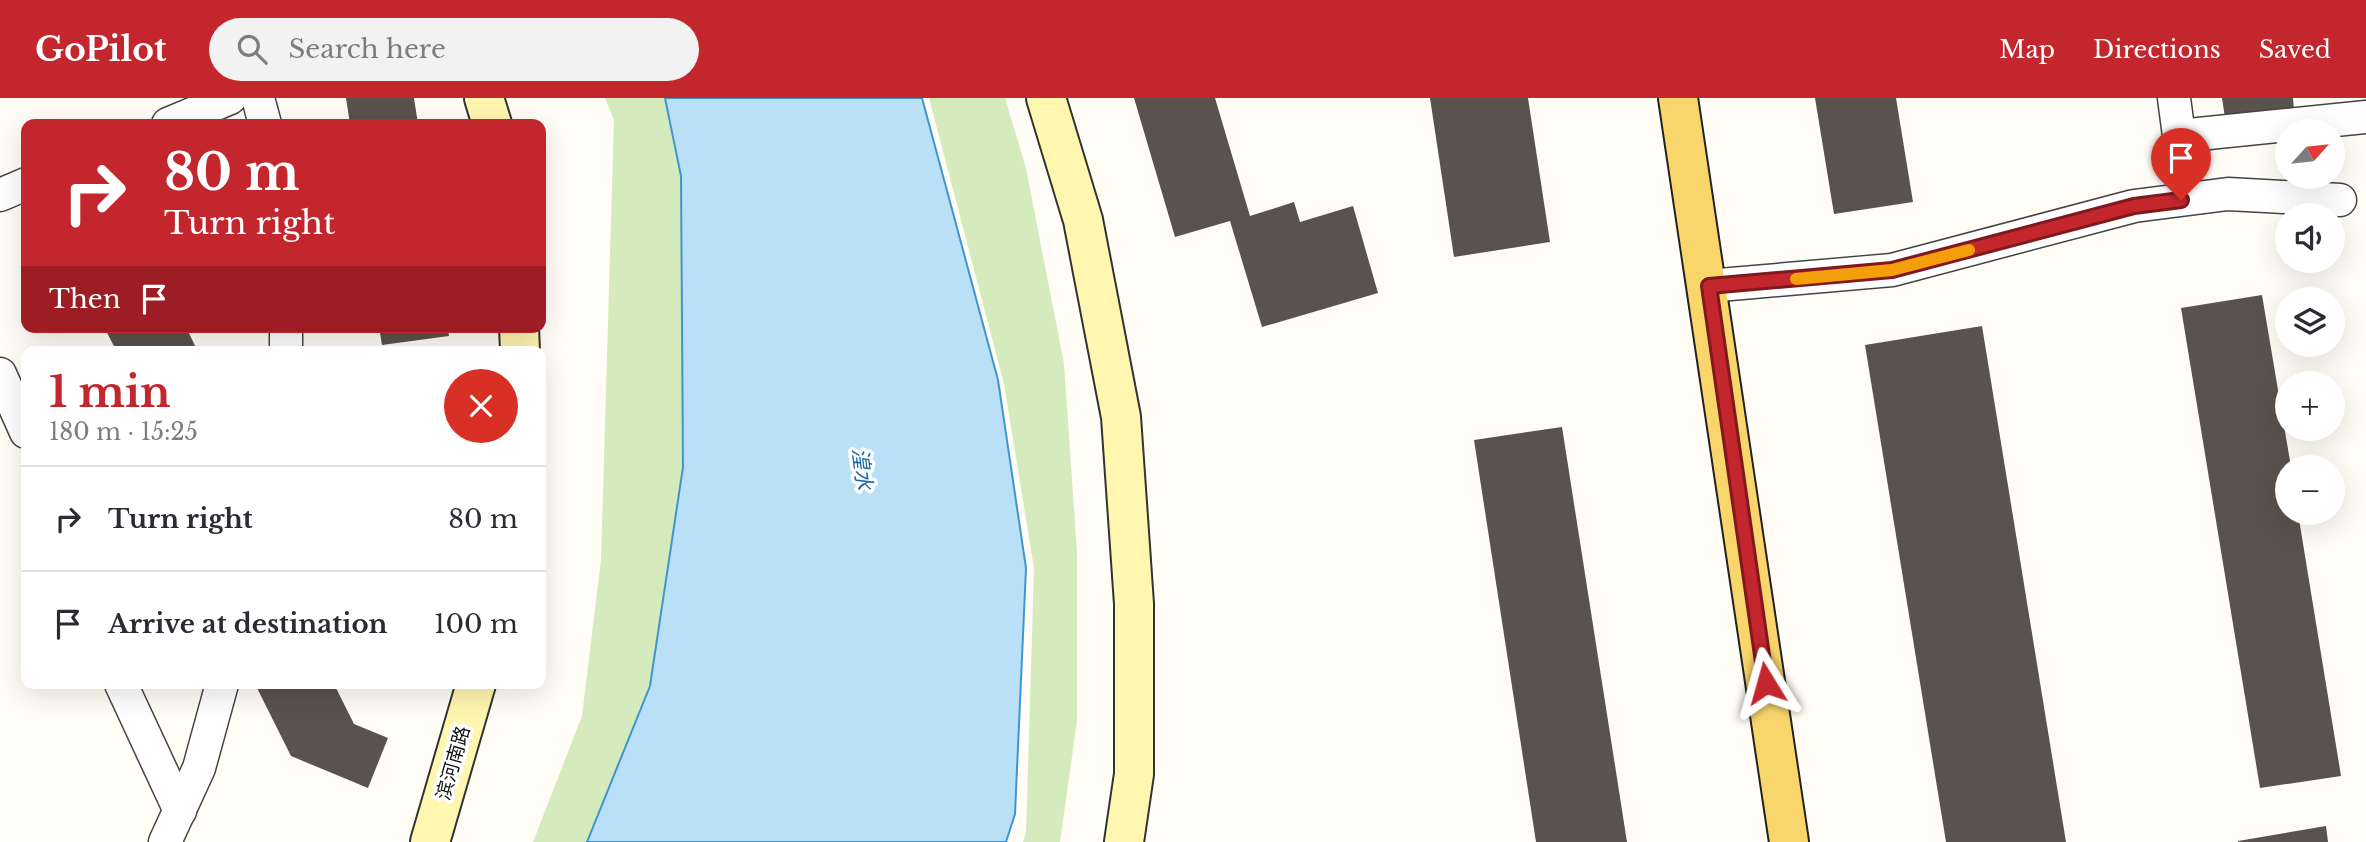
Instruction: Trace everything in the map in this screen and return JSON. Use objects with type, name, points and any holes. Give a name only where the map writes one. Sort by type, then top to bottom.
[{"type":"main road","points":[[1678,98],[1709,286],[1789,842]]},
{"type":"street","points":[[180,119],[230,98]]},
{"type":"street","points":[[258,98],[264,119]]},
{"type":"street","points":[[484,98],[490,119]]},
{"type":"street","points":[[1046,98],[1083,220],[1121,417],[1134,604],[1133,774],[1124,842]]},
{"type":"street","points":[[2174,98],[2179,136],[2366,117]]},
{"type":"street","points":[[0,195],[21,186]]},
{"type":"street","points":[[1709,286],[1892,270],[2148,205],[2228,194],[2340,200]]},
{"type":"street","points":[[0,374],[21,421]]},
{"type":"street","points":[[123,689],[180,811]]},
{"type":"street","points":[[165,842],[199,768],[221,689]]},
{"type":"street","name":"滨河南路","points":[[430,842],[475,689]]},
{"type":"green space","points":[[605,98],[683,98],[700,462],[668,681],[602,842],[533,842],[582,716],[601,560],[614,120]]},
{"type":"green space","points":[[929,98],[1005,98],[1026,168],[1064,364],[1077,552],[1077,721],[1060,842],[1023,842],[1026,833],[1034,568],[1004,384]]},
{"type":"water","name":"湟水","points":[[665,98],[922,98],[998,380],[1026,568],[1015,814],[1006,842],[587,842],[650,686],[683,467],[681,176]]},
{"type":"building","points":[[346,98],[414,98],[417,119],[349,119]]},
{"type":"building","points":[[1134,98],[1215,98],[1250,216],[1294,202],[1300,222],[1353,206],[1378,293],[1262,327],[1230,221],[1175,237]]},
{"type":"building","points":[[1430,98],[1528,98],[1550,242],[1454,257]]},
{"type":"building","points":[[1815,98],[1896,98],[1913,202],[1834,214]]},
{"type":"building","points":[[2222,98],[2293,98],[2294,110],[2225,118]]},
{"type":"building","points":[[2262,295],[2275,372],[2275,441],[2287,441],[2289,455],[2275,455],[2275,525],[2300,525],[2341,776],[2260,788],[2181,308]]},
{"type":"building","points":[[1982,326],[2066,842],[1946,842],[1865,345]]},
{"type":"building","points":[[107,333],[189,333],[195,346],[114,346]]},
{"type":"building","points":[[380,333],[449,333],[449,336],[382,345]]},
{"type":"building","points":[[1562,427],[1627,842],[1536,842],[1474,440]]},
{"type":"building","points":[[258,689],[336,689],[354,724],[388,738],[368,788],[291,756]]},
{"type":"building","points":[[2326,826],[2328,842],[2238,842],[2238,841]]},
{"type":"slow traffic","points":[[1796,279],[1892,270],[1969,250]]},
{"type":"route","points":[[1766,683],[1709,286],[1892,270],[2134,206],[2181,200]]}]
